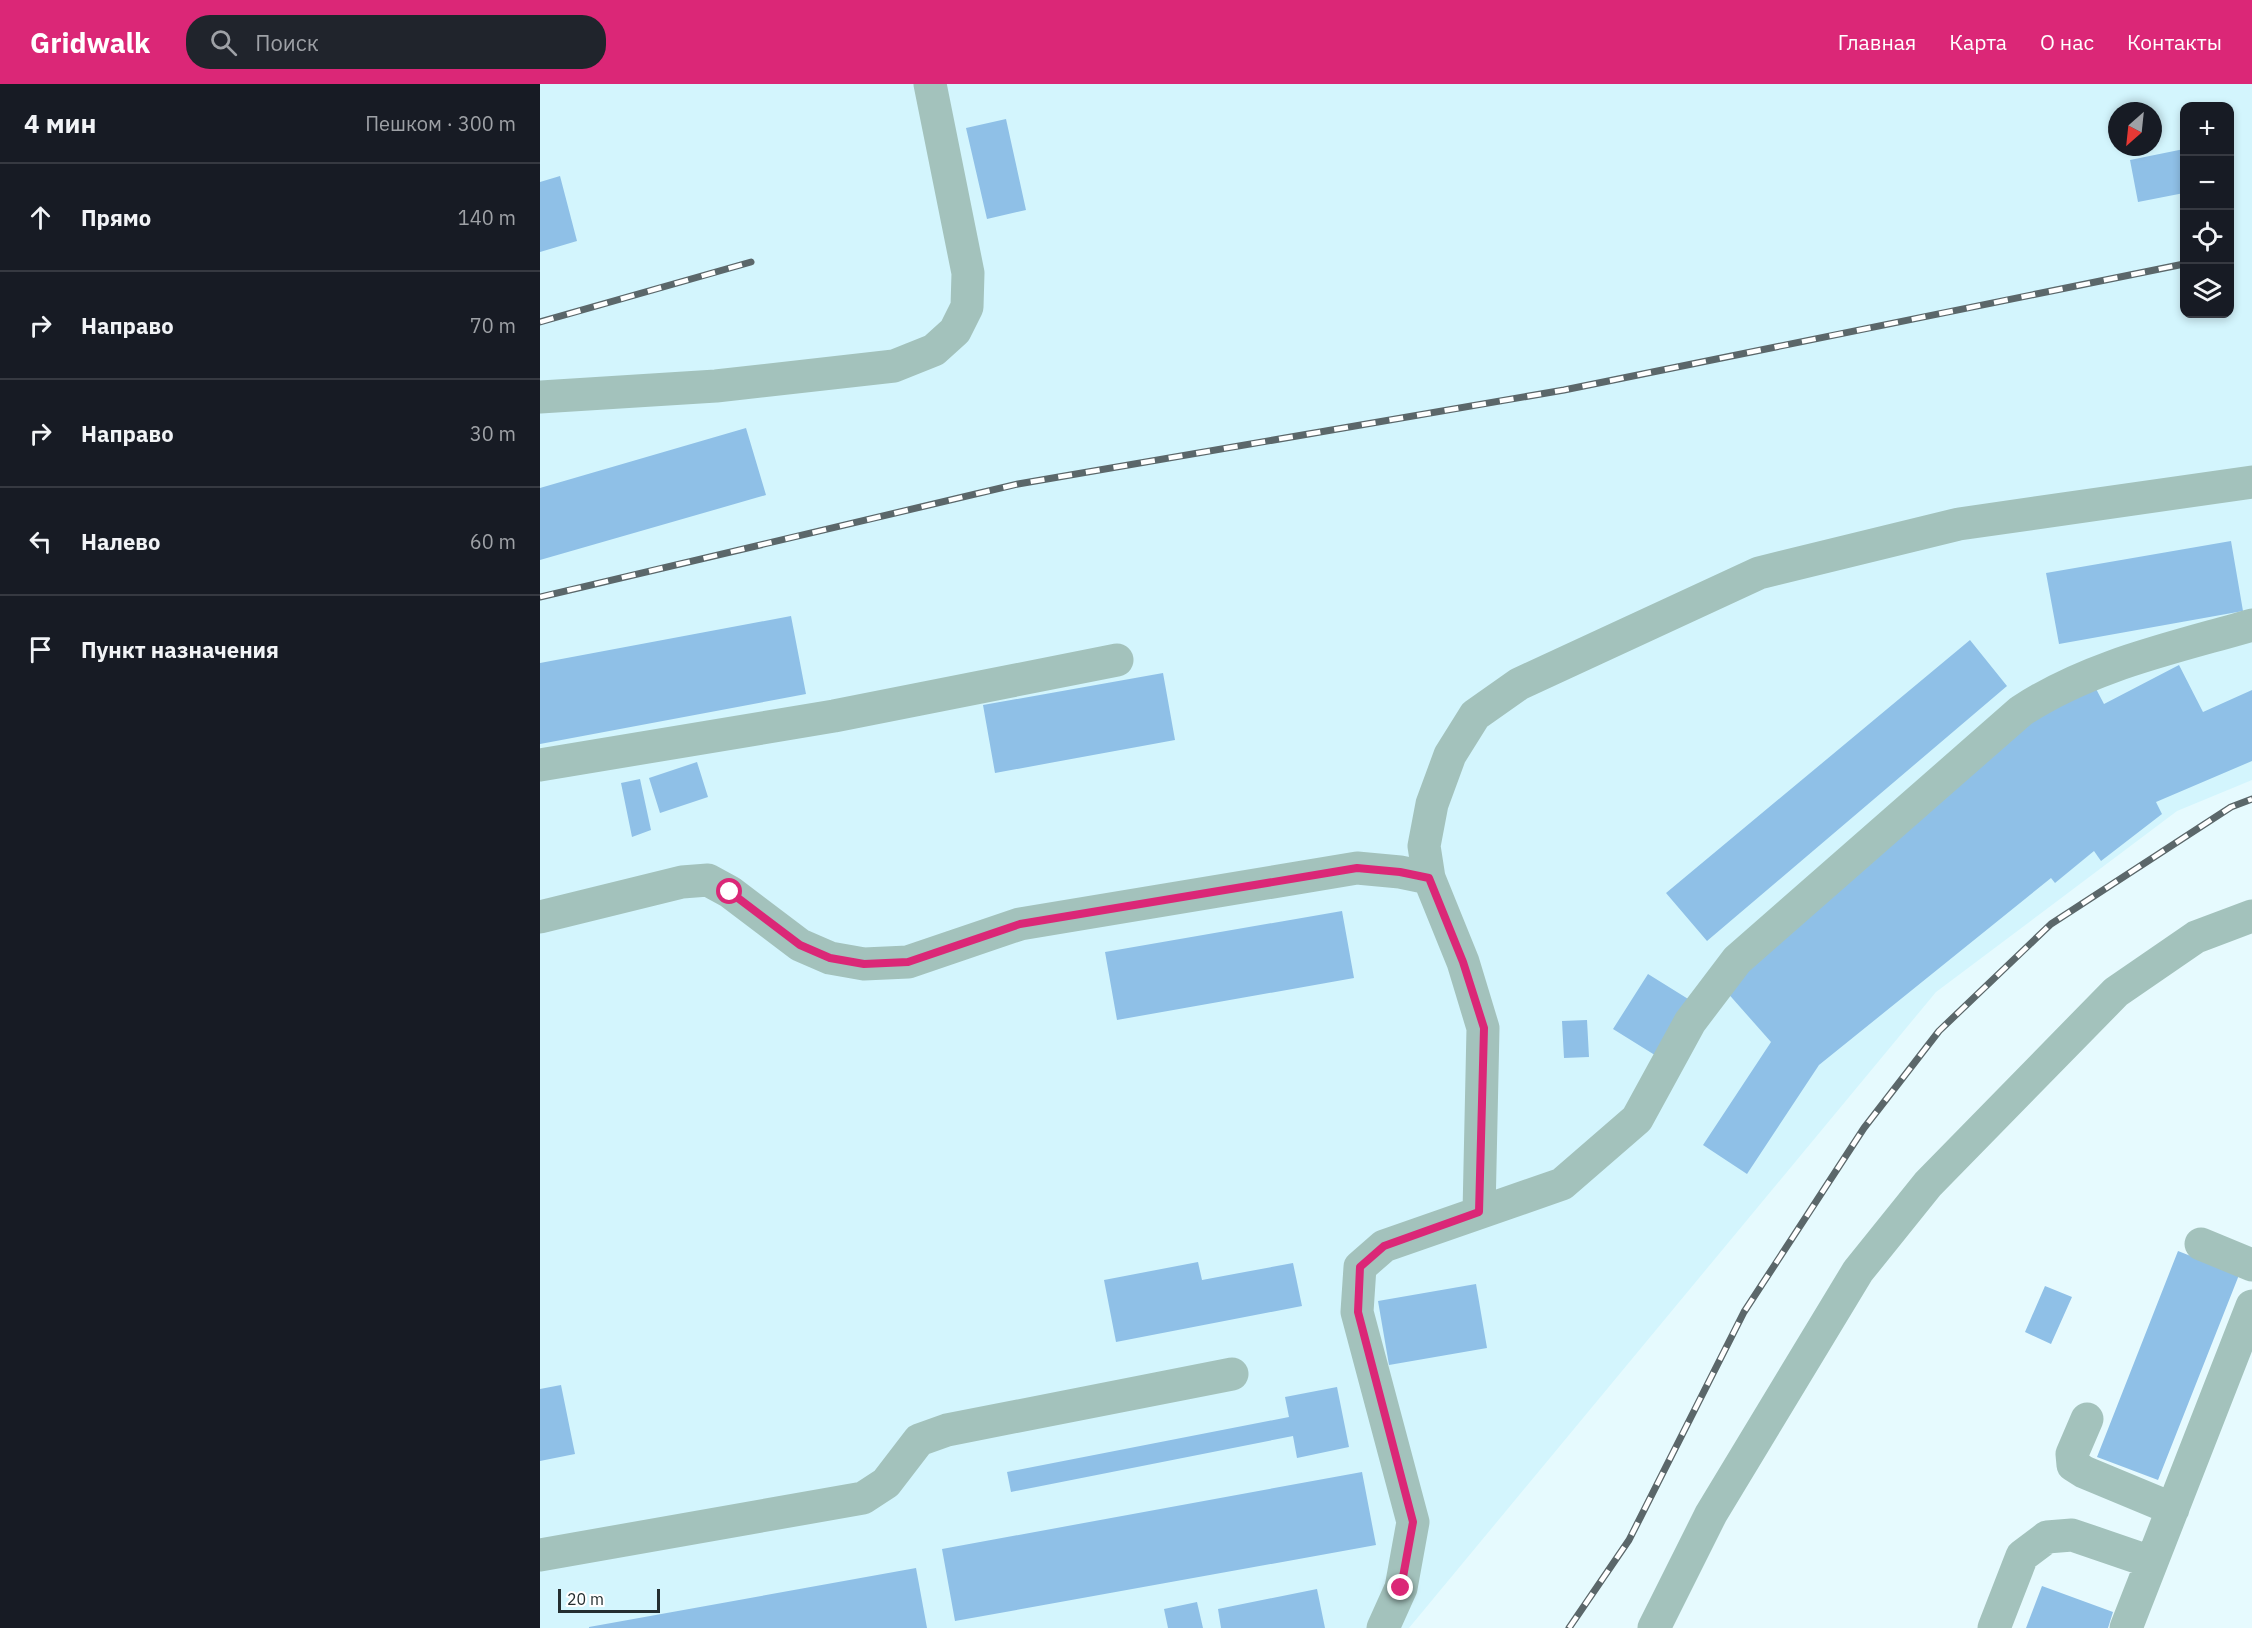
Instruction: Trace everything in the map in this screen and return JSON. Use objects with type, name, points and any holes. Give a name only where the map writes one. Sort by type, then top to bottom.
[{"type":"street","points":[[540,397],[716,386],[894,366],[934,350],[955,331],[967,307],[968,273],[930,84]]},
{"type":"street","points":[[1479,1212],[1484,1028],[1463,962],[1429,878],[1424,846],[1432,804],[1450,755],[1475,715],[1519,684],[1759,573],[1959,524],[2252,482]]},
{"type":"street","points":[[1383,1628],[1401,1588],[1413,1522],[1358,1312],[1360,1267],[1384,1246],[1562,1184],[1625,1132],[1637,1119],[1690,1022],[1737,960],[2022,711],[2054,690],[2091,672],[2252,625]]},
{"type":"street","points":[[540,765],[834,716],[1117,660]]},
{"type":"street","points":[[540,916],[682,882],[708,880],[730,892],[800,945],[830,958],[864,964],[908,962],[1020,924],[1357,868],[1400,872],[1429,878]]},
{"type":"street","points":[[1654,1628],[1711,1514],[1858,1271],[1928,1184],[2116,992],[2196,937],[2252,916]]},
{"type":"street","points":[[2200,1244],[2252,1265]]},
{"type":"street","points":[[2126,1628],[2252,1306]]},
{"type":"street","points":[[540,1555],[863,1498],[886,1483],[919,1440],[947,1430],[1232,1374]]},
{"type":"street","points":[[2087,1419],[2072,1454],[2073,1465],[2084,1472],[2173,1509]]},
{"type":"street","points":[[1994,1628],[2022,1556],[2047,1537],[2072,1535],[2151,1562]]},
{"type":"shaded area","points":[[540,84],[2252,84],[2252,780],[2177,811],[1936,992],[1409,1628],[540,1628]]},
{"type":"building","points":[[1006,119],[1026,210],[987,219],[966,128]]},
{"type":"building","points":[[2180,150],[2180,194],[2138,202],[2130,160],[2162,156],[2162,153]]},
{"type":"building","points":[[560,176],[577,241],[540,252],[540,182]]},
{"type":"building","points":[[746,428],[766,495],[540,560],[540,488]]},
{"type":"building","points":[[2231,541],[2243,611],[2059,644],[2046,573]]},
{"type":"building","points":[[791,616],[806,694],[540,744],[540,663]]},
{"type":"building","points":[[1970,640],[2007,686],[1707,941],[1666,893]]},
{"type":"building","points":[[2179,665],[2203,712],[2252,690],[2252,761],[2156,802],[2162,814],[2101,861],[2094,851],[2055,883],[2051,878],[1819,1065],[1747,1174],[1703,1145],[1771,1042],[1725,990],[2016,732],[2094,685],[2104,704]]},
{"type":"building","points":[[1163,673],[1175,740],[995,773],[983,705]]},
{"type":"building","points":[[697,762],[708,797],[660,813],[649,778]]},
{"type":"building","points":[[640,779],[651,830],[632,837],[621,783]]},
{"type":"building","points":[[1342,911],[1354,978],[1117,1020],[1105,952]]},
{"type":"building","points":[[1648,974],[1693,1002],[1658,1057],[1613,1029]]},
{"type":"building","points":[[1587,1020],[1589,1057],[1564,1058],[1562,1021]]},
{"type":"building","points":[[2178,1251],[2239,1275],[2158,1480],[2097,1457]]},
{"type":"building","points":[[1198,1262],[1202,1280],[1293,1263],[1302,1306],[1116,1342],[1104,1280]]},
{"type":"building","points":[[1476,1284],[1487,1348],[1389,1365],[1378,1301]]},
{"type":"building","points":[[2045,1286],[2072,1297],[2051,1344],[2025,1332]]},
{"type":"building","points":[[561,1385],[575,1454],[540,1461],[540,1389]]},
{"type":"building","points":[[1337,1387],[1349,1447],[1297,1458],[1293,1436],[1011,1492],[1007,1472],[1289,1417],[1285,1397]]},
{"type":"building","points":[[1362,1472],[1376,1545],[955,1621],[942,1549]]},
{"type":"building","points":[[916,1568],[927,1628],[589,1628],[589,1627]]},
{"type":"building","points":[[2042,1586],[2113,1612],[2108,1628],[2026,1628]]},
{"type":"building","points":[[1317,1589],[1325,1628],[1221,1628],[1218,1609]]},
{"type":"building","points":[[1197,1602],[1203,1628],[1168,1628],[1164,1609]]},
{"type":"railway","points":[[540,322],[751,262]]},
{"type":"railway","points":[[540,597],[1018,484],[1564,390],[2180,265]]},
{"type":"railway","points":[[1569,1628],[1629,1540],[1744,1312],[1864,1128],[1939,1031],[2051,924],[2231,807],[2252,799]]},
{"type":"route","points":[[730,892],[800,945],[830,958],[864,964],[908,962],[1020,924],[1357,868],[1400,872],[1429,878],[1463,962],[1484,1028],[1479,1212],[1384,1246],[1360,1267],[1356,1302],[1358,1312],[1413,1522],[1401,1588]]}]
